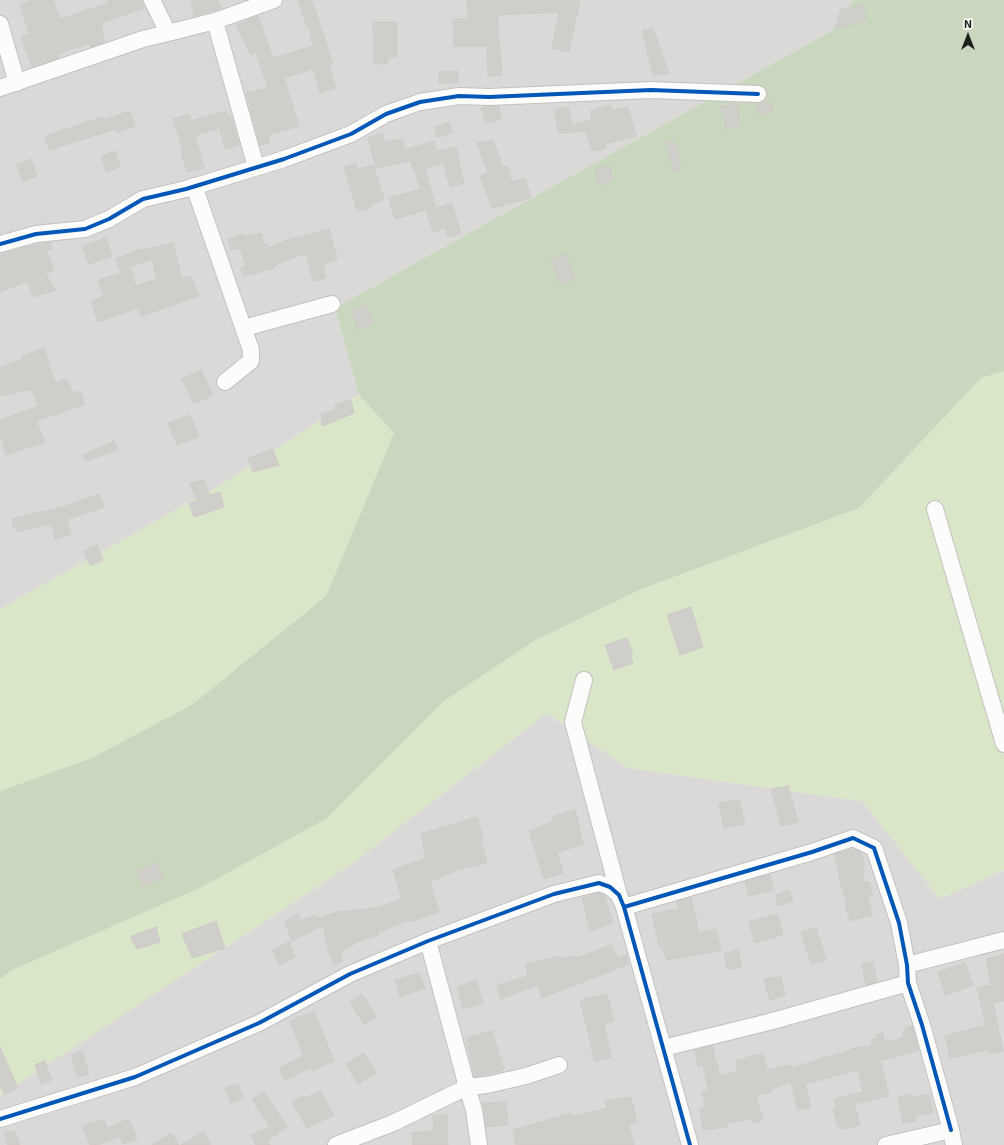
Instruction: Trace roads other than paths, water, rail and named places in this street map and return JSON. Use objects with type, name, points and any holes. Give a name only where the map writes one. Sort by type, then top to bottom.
[{"type":"street","points":[[152,0],[168,33]]},
{"type":"street","points":[[0,88],[143,39],[215,21],[274,0]]},
{"type":"street","points":[[215,21],[246,137],[256,167]]},
{"type":"street","points":[[0,24],[17,83]]},
{"type":"street","points":[[0,244],[36,234],[85,229],[109,219],[143,199],[194,186],[284,159],[351,134],[386,114],[420,102],[459,96],[488,97],[652,90],[758,94]]},
{"type":"street","points":[[194,186],[251,350],[251,361],[225,382]]},
{"type":"street","points":[[244,328],[332,304]]},
{"type":"street","points":[[934,509],[1004,744]]},
{"type":"street","points":[[584,680],[573,722],[621,901],[690,1145]]},
{"type":"street","points":[[621,901],[812,852],[853,838],[874,848],[899,923],[907,965],[908,983],[922,1025],[952,1138],[886,1145]]},
{"type":"street","points":[[0,1119],[135,1077],[259,1023],[350,974],[428,941],[554,894],[599,883],[610,886],[621,901]]},
{"type":"street","points":[[907,965],[1004,940]]},
{"type":"street","points":[[428,941],[474,1110],[479,1145]]},
{"type":"street","points":[[663,1048],[769,1022],[908,983]]},
{"type":"street","points":[[336,1145],[393,1123],[467,1087],[487,1085],[526,1076],[559,1065]]}]
